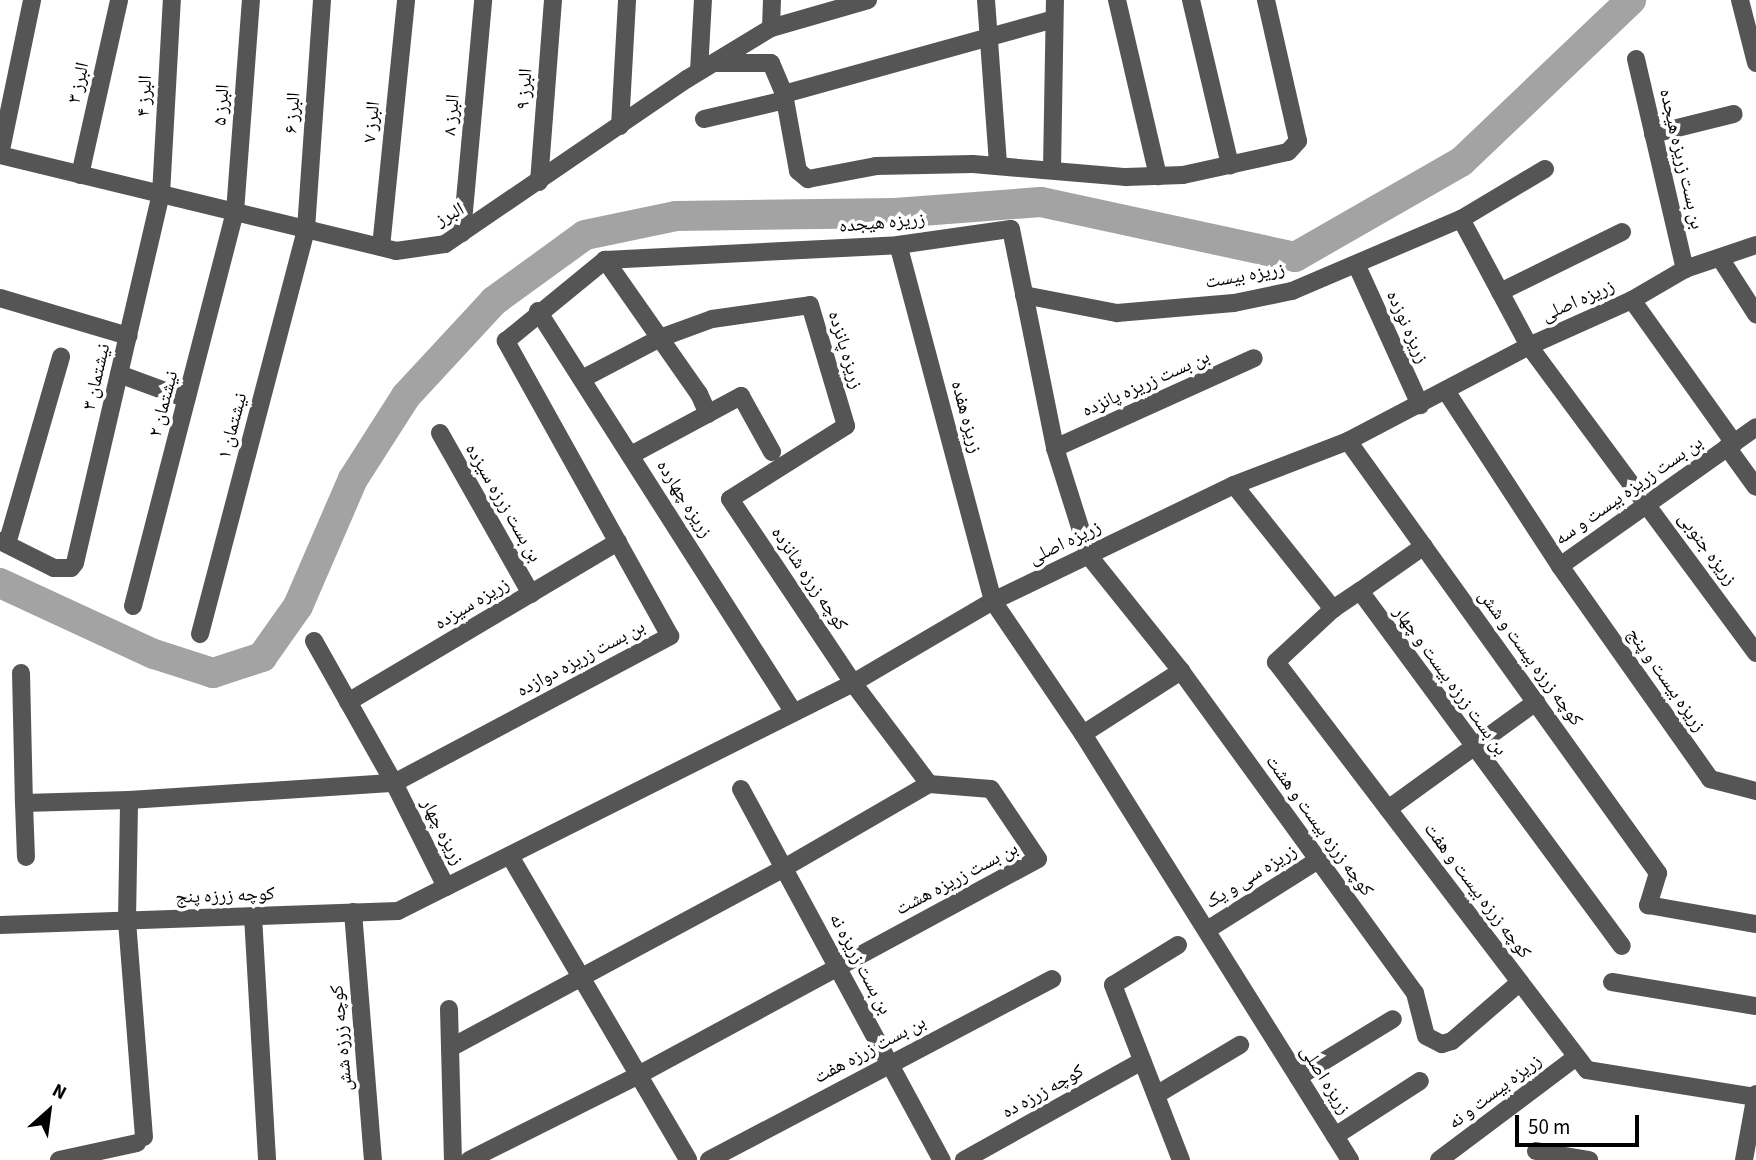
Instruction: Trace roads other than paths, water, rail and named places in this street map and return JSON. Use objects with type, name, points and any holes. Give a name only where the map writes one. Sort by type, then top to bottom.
[{"type":"street","points":[[0,155],[32,0]]},
{"type":"street","name":"البرز ۳","points":[[80,175],[119,0]]},
{"type":"street","name":"البرز ۴","points":[[160,194],[172,0]]},
{"type":"street","name":"البرز ۵","points":[[235,212],[251,0]]},
{"type":"street","name":"البرز ۶","points":[[306,229],[323,0]]},
{"type":"street","name":"البرز ۷","points":[[381,247],[406,0]]},
{"type":"street","name":"البرز ۸","points":[[462,233],[483,0]]},
{"type":"street","name":"البرز ۹","points":[[539,182],[553,0]]},
{"type":"street","points":[[620,126],[627,0]]},
{"type":"street","points":[[703,0],[706,67],[771,64],[784,97],[798,171],[808,179],[876,166],[998,165],[1158,176],[1230,165],[1288,152],[1298,141],[1266,0]]},
{"type":"street","points":[[771,28],[772,0]]},
{"type":"street","name":"البرز","points":[[0,155],[396,251],[445,244],[706,67],[771,28],[844,4],[868,0]]},
{"type":"street","points":[[986,0],[986,38],[998,165]]},
{"type":"street","points":[[1052,169],[1055,0]]},
{"type":"street","points":[[1117,0],[1158,176]]},
{"type":"street","points":[[1191,0],[1230,165]]},
{"type":"street","points":[[1740,0],[1756,63]]},
{"type":"street","points":[[704,120],[1054,19]]},
{"type":"street","name":"بن بست زریزه هیجده","points":[[1636,59],[1685,269]]},
{"type":"street","points":[[1653,134],[1734,114]]},
{"type":"street","name":"زریزه بیست","points":[[1024,295],[1116,313],[1234,303],[1292,291],[1357,266],[1461,219],[1545,169]]},
{"type":"street","name":"نيشتمان ۳","points":[[4,542],[54,568],[71,568],[160,194]]},
{"type":"street","name":"نيشتمان ۲","points":[[132,606],[235,212]]},
{"type":"street","name":"زریزه جنوبی","points":[[1461,219],[1529,346],[1648,503],[1756,653]]},
{"type":"street","name":"نيشتمان ۱","points":[[200,634],[306,229]]},
{"type":"street","name":"زریزه هیجده","points":[[605,260],[898,244],[1011,229],[1055,448],[1088,556]]},
{"type":"street","points":[[1500,292],[1622,232]]},
{"type":"street","name":"زریزه هفده","points":[[898,244],[993,601]]},
{"type":"street","name":"زریزه اصلی","points":[[1350,1160],[1083,734],[993,601],[1234,485],[1348,441],[1529,346],[1632,300],[1685,269],[1756,245]]},
{"type":"street","points":[[1720,258],[1756,314]]},
{"type":"street","points":[[605,260],[660,338],[708,414]]},
{"type":"street","name":"بن بست زریزه دوازده","points":[[394,783],[670,636],[506,341],[538,311],[605,260]]},
{"type":"street","name":"زریزه نوزده","points":[[1357,266],[1420,405]]},
{"type":"street","points":[[0,298],[128,336]]},
{"type":"street","points":[[1632,300],[1731,445],[1756,487]]},
{"type":"street","name":"زریزه پانزده","points":[[582,379],[660,338],[712,320],[810,305],[846,426],[730,499]]},
{"type":"street","name":"زریزه چهارده","points":[[538,311],[793,711]]},
{"type":"street","points":[[4,542],[61,357]]},
{"type":"street","name":"بن بست زریزه پانزده","points":[[1055,448],[1254,358]]},
{"type":"street","points":[[119,374],[187,399]]},
{"type":"street","name":"بن بست زریزه بیست و سه","points":[[1446,391],[1560,566],[1756,427]]},
{"type":"street","points":[[631,455],[741,396],[772,452]]},
{"type":"street","name":"بن بست زرزه سیزده","points":[[440,433],[531,594]]},
{"type":"street","name":"کوچه زرزه بیست و شش","points":[[1348,441],[1658,873],[1648,905],[1756,924]]},
{"type":"street","points":[[1234,485],[1333,609],[1424,546]]},
{"type":"street","name":"کوچه زرزه شانزده","points":[[730,499],[853,682],[929,784]]},
{"type":"street","name":"زریزه سیزده","points":[[348,702],[618,542]]},
{"type":"street","name":"کوچه زرزه بیست و هشت","points":[[1088,556],[1181,671],[1415,993],[1426,1037],[1434,1042],[1452,1041],[1520,982]]},
{"type":"street","name":"زریزه بیست و پنج","points":[[1560,566],[1710,779],[1756,791]]},
{"type":"street","name":"بن بست زرزه بیست و چهار","points":[[1360,591],[1472,748],[1622,946]]},
{"type":"street","name":"زریزه چهار","points":[[394,783],[446,887],[853,682],[993,601]]},
{"type":"street","name":"کوچه زرزه بیست و هفت","points":[[1333,609],[1276,662],[1587,1070],[1756,1096]]},
{"type":"street","points":[[24,803],[129,800],[394,783],[314,641]]},
{"type":"street","points":[[1083,734],[1181,671]]},
{"type":"street","points":[[21,673],[26,857]]},
{"type":"street","points":[[1388,809],[1536,702]]},
{"type":"street","points":[[450,1048],[784,868],[929,784]]},
{"type":"street","name":"بن بست زریزه هشت","points":[[469,1160],[641,1074],[1038,859],[991,789],[929,784]]},
{"type":"street","name":"بن بست زریزه نه","points":[[741,789],[942,1160]]},
{"type":"street","points":[[59,1160],[141,1140],[127,919],[129,800]]},
{"type":"street","points":[[510,856],[641,1074],[688,1160]]},
{"type":"street","name":"زریزه سی و یک","points":[[1207,930],[1318,860]]},
{"type":"street","name":"کوچه زرزه پنج","points":[[0,925],[398,911],[446,887]]},
{"type":"street","name":"کوچه زرزه شش","points":[[353,912],[373,1160]]},
{"type":"street","points":[[253,916],[267,1160]]},
{"type":"street","points":[[1178,945],[1113,985],[1181,1160]]},
{"type":"street","name":"بن بست زرزه هفت","points":[[709,1160],[1052,979]]},
{"type":"street","points":[[1612,982],[1756,1006]]},
{"type":"street","points":[[449,1009],[453,1160]]},
{"type":"street","points":[[1298,1077],[1393,1019]]},
{"type":"street","points":[[1156,1095],[1240,1045]]},
{"type":"street","name":"زریزه بیست و نه","points":[[1439,1160],[1576,1057]]},
{"type":"street","name":"کوچه زرزه ده","points":[[964,1160],[1142,1061]]},
{"type":"street","points":[[1335,1136],[1420,1081]]},
{"type":"street","points":[[1744,1160],[1756,1096]]},
{"type":"street","points":[[1536,1151],[1589,1160]]},
{"type":"waterway","points":[[0,583],[154,654],[213,673],[262,657],[298,606],[353,479],[406,396],[494,301],[585,235],[676,216],[895,213],[1041,202],[1295,257],[1461,162],[1631,0]]}]
